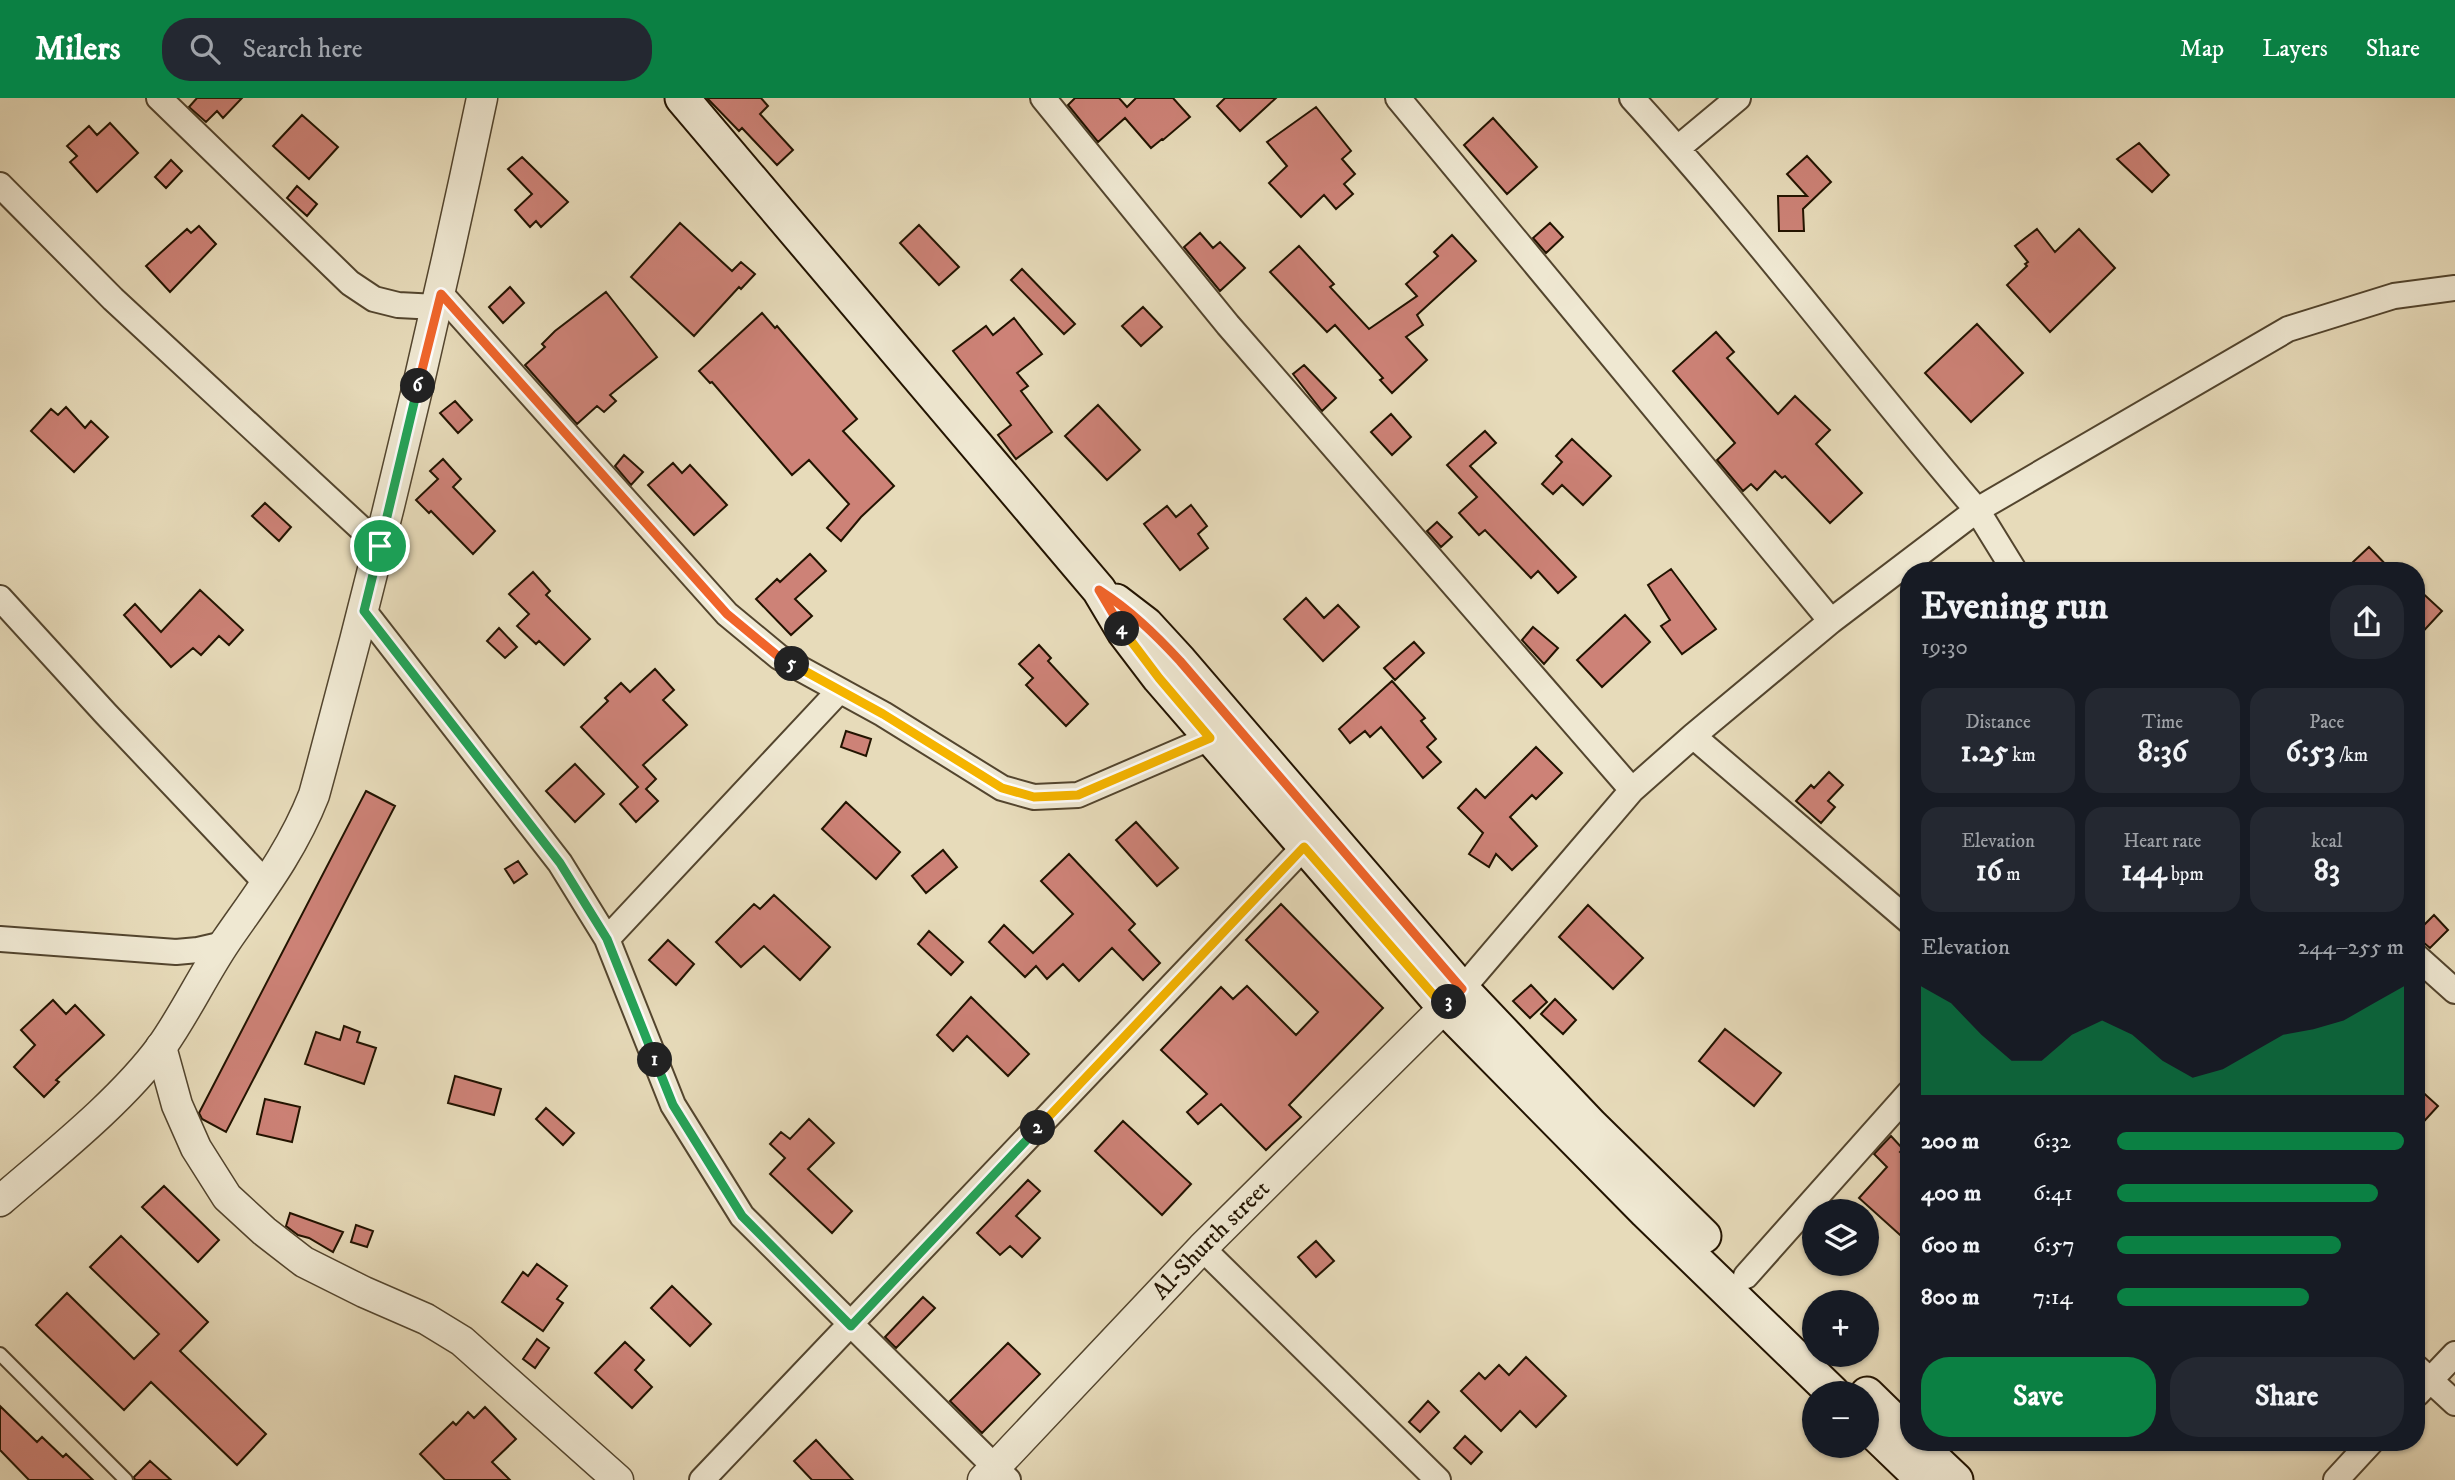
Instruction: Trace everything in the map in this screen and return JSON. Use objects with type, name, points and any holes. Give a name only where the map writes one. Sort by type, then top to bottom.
[{"type":"main road","points":[[682,98],[1099,590],[1142,656],[1304,847],[1453,998],[1646,1212],[1821,1381]]},
{"type":"main road","points":[[1099,590],[1146,624],[1171,652],[1453,998],[1591,1125],[1802,1330]]},
{"type":"main road","points":[[1840,1367],[1855,1381]]},
{"type":"main road","points":[[1879,1405],[1900,1426]]},
{"type":"main road","points":[[1879,1438],[1923,1480]]},
{"type":"main road","points":[[1925,1451],[1956,1480]]},
{"type":"street","points":[[159,98],[350,283],[374,299],[398,305],[439,301]]},
{"type":"street","points":[[0,1201],[109,1103],[161,1047],[301,829],[314,795],[364,611],[439,301],[482,98]]},
{"type":"street","points":[[1043,98],[1228,325],[1632,790]]},
{"type":"street","points":[[1398,98],[1831,621]]},
{"type":"street","points":[[1632,98],[1678,148],[1913,436],[1977,510],[2009,562]]},
{"type":"street","points":[[1678,148],[1738,98]]},
{"type":"street","points":[[0,185],[113,299],[380,546]]},
{"type":"street","points":[[1909,562],[1977,510],[2288,329],[2394,296],[2455,288]]},
{"type":"street","points":[[439,301],[727,614],[779,657],[883,714],[1002,788],[1034,797],[1078,795],[1210,738]]},
{"type":"street","points":[[1453,998],[1632,790],[1831,621],[1900,569]]},
{"type":"street","points":[[0,598],[267,884]]},
{"type":"street","points":[[364,611],[560,863],[607,939],[673,1105],[742,1216],[995,1476]]},
{"type":"street","points":[[607,939],[839,691]]},
{"type":"street","points":[[1693,736],[1900,913]]},
{"type":"street","points":[[702,1480],[1304,847]]},
{"type":"street","points":[[0,939],[176,952],[225,944]]},
{"type":"street","points":[[2425,964],[2455,991]]},
{"type":"street","name":"Al-Shurth street","points":[[995,1476],[1202,1248],[1453,998]]},
{"type":"street","points":[[161,1047],[177,1105],[196,1148],[227,1197],[264,1231],[304,1262],[426,1319],[463,1341],[618,1480]]},
{"type":"street","points":[[1746,1276],[1900,1103]]},
{"type":"street","points":[[1202,1248],[1437,1480]]},
{"type":"street","points":[[2425,1377],[2455,1354]]},
{"type":"street","points":[[2425,1383],[2455,1403]]},
{"type":"street","points":[[2336,1480],[2363,1451]]},
{"type":"lane","points":[[0,1354],[126,1480]]},
{"type":"building","points":[[197,98],[242,98],[223,118],[217,111],[206,122],[189,107]]},
{"type":"building","points":[[707,98],[761,98],[768,106],[760,114],[793,150],[777,165],[742,128],[739,131]]},
{"type":"building","points":[[1075,98],[1119,98],[1127,107],[1136,98],[1173,98],[1190,117],[1151,148],[1125,118],[1098,142],[1068,105]]},
{"type":"building","points":[[1225,98],[1276,98],[1240,131],[1217,106]]},
{"type":"building","points":[[1316,107],[1351,151],[1342,159],[1355,174],[1344,184],[1353,194],[1336,209],[1324,195],[1301,217],[1269,183],[1287,166],[1267,142]]},
{"type":"building","points":[[302,115],[338,147],[309,179],[273,146]]},
{"type":"building","points":[[1493,118],[1537,167],[1507,194],[1464,145]]},
{"type":"building","points":[[110,123],[138,153],[97,192],[70,162],[77,156],[67,146],[89,126],[97,135]]},
{"type":"building","points":[[2139,143],[2169,175],[2152,192],[2117,159]]},
{"type":"building","points":[[1807,156],[1831,182],[1803,209],[1804,231],[1779,231],[1778,196],[1807,196],[1787,174]]},
{"type":"building","points":[[522,157],[568,202],[541,227],[536,221],[530,227],[515,210],[532,194],[508,169]]},
{"type":"building","points":[[171,160],[182,171],[166,188],[155,177]]},
{"type":"building","points":[[297,186],[317,204],[307,216],[287,198]]},
{"type":"building","points":[[680,223],[732,271],[741,262],[755,274],[741,289],[739,287],[694,336],[631,277]]},
{"type":"building","points":[[1550,223],[1563,237],[1546,253],[1533,238]]},
{"type":"building","points":[[919,225],[959,267],[939,285],[900,243]]},
{"type":"building","points":[[199,226],[216,244],[170,292],[146,266],[187,229],[191,233]]},
{"type":"building","points":[[2037,229],[2055,252],[2079,229],[2115,268],[2050,332],[2007,285],[2028,262],[2015,246]]},
{"type":"building","points":[[1200,233],[1213,248],[1220,242],[1245,268],[1220,291],[1184,247]]},
{"type":"building","points":[[1452,235],[1476,261],[1417,315],[1423,325],[1406,337],[1427,360],[1392,393],[1380,380],[1383,378],[1335,325],[1327,332],[1270,272],[1299,246],[1334,284],[1330,287],[1369,329],[1417,296],[1406,284],[1438,256],[1434,252]]},
{"type":"building","points":[[1022,269],[1075,324],[1064,334],[1011,280]]},
{"type":"building","points":[[510,287],[524,303],[503,323],[489,307]]},
{"type":"building","points":[[606,292],[657,357],[610,395],[616,401],[604,412],[597,406],[577,424],[525,365],[545,347],[542,344],[555,331]]},
{"type":"building","points":[[1143,307],[1162,327],[1141,346],[1122,326]]},
{"type":"building","points":[[762,313],[775,328],[777,326],[857,419],[843,431],[894,486],[861,517],[841,541],[827,528],[849,504],[809,460],[792,475],[712,382],[699,371]]},
{"type":"building","points":[[1014,318],[1042,354],[1017,373],[1028,386],[1021,391],[1052,432],[1016,459],[998,435],[1011,425],[953,351],[986,326],[993,335]]},
{"type":"building","points":[[1977,324],[2023,373],[1971,422],[1925,373]]},
{"type":"building","points":[[1716,332],[1734,352],[1727,358],[1778,414],[1795,396],[1830,430],[1816,444],[1862,493],[1830,523],[1785,476],[1782,478],[1775,471],[1757,490],[1751,484],[1743,491],[1717,460],[1735,443],[1673,371]]},
{"type":"building","points":[[1304,365],[1336,398],[1322,411],[1293,374]]},
{"type":"building","points":[[455,401],[472,420],[458,433],[440,413]]},
{"type":"building","points":[[1098,405],[1140,450],[1107,480],[1065,436]]},
{"type":"building","points":[[66,407],[85,428],[91,421],[108,437],[74,472],[31,431],[51,409],[58,415]]},
{"type":"building","points":[[1391,414],[1411,437],[1392,455],[1371,432]]},
{"type":"building","points":[[1485,431],[1496,443],[1470,466],[1576,577],[1558,593],[1538,571],[1531,578],[1485,530],[1479,535],[1459,513],[1477,497],[1447,465]]},
{"type":"building","points":[[1572,439],[1611,476],[1583,505],[1562,485],[1553,494],[1542,484],[1562,462],[1556,456]]},
{"type":"building","points":[[624,455],[643,472],[631,485],[615,466]]},
{"type":"building","points":[[443,459],[461,479],[453,487],[495,531],[473,554],[431,511],[429,513],[416,500],[438,479],[430,471]]},
{"type":"building","points":[[673,463],[682,473],[690,465],[727,505],[694,535],[648,485]]},
{"type":"building","points":[[265,503],[291,527],[279,541],[252,516]]},
{"type":"building","points":[[1191,505],[1207,526],[1198,534],[1208,548],[1180,570],[1144,524],[1167,506],[1176,517]]},
{"type":"building","points":[[1437,522],[1452,537],[1441,547],[1427,531]]},
{"type":"building","points":[[2369,547],[2383,562],[2353,562]]},
{"type":"building","points":[[810,554],[826,571],[795,599],[812,616],[791,635],[756,599],[777,579],[780,582]]},
{"type":"building","points":[[1671,569],[1716,629],[1682,654],[1661,626],[1670,620],[1648,585]]},
{"type":"building","points":[[533,572],[550,591],[546,595],[590,639],[564,665],[539,641],[536,644],[517,626],[529,614],[509,594]]},
{"type":"building","points":[[200,590],[243,630],[229,645],[219,636],[201,655],[193,648],[171,667],[124,615],[135,604],[161,632]]},
{"type":"building","points":[[2425,595],[2442,611],[2425,629]]},
{"type":"building","points":[[1306,598],[1324,618],[1338,605],[1359,627],[1323,661],[1284,619]]},
{"type":"building","points":[[1625,615],[1650,642],[1602,687],[1577,660]]},
{"type":"building","points":[[1533,627],[1558,648],[1544,664],[1522,640]]},
{"type":"building","points":[[499,628],[517,647],[505,658],[487,641]]},
{"type":"building","points":[[1414,642],[1424,653],[1395,680],[1384,668]]},
{"type":"building","points":[[1039,645],[1051,658],[1048,661],[1088,704],[1066,726],[1026,685],[1033,678],[1019,664]]},
{"type":"building","points":[[655,669],[674,690],[663,700],[687,725],[643,765],[656,779],[646,789],[658,801],[636,822],[620,804],[638,787],[581,727],[608,701],[605,698],[621,683],[630,692]]},
{"type":"building","points":[[1392,681],[1425,718],[1421,721],[1436,739],[1427,747],[1441,762],[1423,778],[1381,727],[1370,737],[1365,731],[1350,743],[1339,729]]},
{"type":"building","points":[[846,731],[871,739],[866,756],[841,747]]},
{"type":"building","points":[[1536,747],[1562,773],[1536,799],[1532,795],[1510,817],[1537,846],[1512,870],[1496,854],[1489,867],[1469,854],[1483,833],[1458,808],[1476,789],[1485,798]]},
{"type":"building","points":[[575,764],[604,794],[575,822],[546,791]]},
{"type":"building","points":[[1829,772],[1843,785],[1828,801],[1835,807],[1821,823],[1796,801],[1811,785],[1814,788]]},
{"type":"building","points":[[366,791],[395,806],[226,1132],[202,1119],[199,1113]]},
{"type":"building","points":[[846,802],[900,852],[876,879],[822,829]]},
{"type":"building","points":[[1136,822],[1178,868],[1157,886],[1116,840]]},
{"type":"building","points":[[943,850],[957,867],[926,893],[912,876]]},
{"type":"building","points":[[1069,854],[1135,924],[1129,930],[1160,963],[1143,980],[1112,948],[1079,981],[1063,964],[1047,979],[1036,966],[1025,977],[989,942],[1004,925],[1033,953],[1073,914],[1041,881]]},
{"type":"building","points":[[518,861],[527,874],[514,883],[505,869]]},
{"type":"building","points":[[774,895],[830,947],[800,980],[764,946],[741,967],[716,942],[754,904],[760,909]]},
{"type":"building","points":[[1281,904],[1383,1008],[1289,1105],[1301,1117],[1266,1150],[1221,1104],[1198,1124],[1187,1112],[1207,1094],[1161,1050],[1221,987],[1233,999],[1247,986],[1296,1035],[1318,1012],[1246,940]]},
{"type":"building","points":[[1588,905],[1643,958],[1613,989],[1559,937]]},
{"type":"building","points":[[2434,915],[2448,930],[2430,948],[2425,944],[2425,924]]},
{"type":"building","points":[[929,931],[963,962],[951,975],[918,944]]},
{"type":"building","points":[[668,940],[694,964],[676,985],[649,960]]},
{"type":"building","points":[[1531,985],[1547,1002],[1530,1018],[1513,1001]]},
{"type":"building","points":[[971,997],[1029,1054],[1008,1076],[967,1036],[953,1051],[937,1035]]},
{"type":"building","points":[[1555,999],[1576,1020],[1563,1034],[1541,1014]]},
{"type":"building","points":[[53,1000],[66,1014],[75,1005],[104,1035],[56,1080],[59,1082],[44,1097],[14,1067],[35,1045],[21,1030]]},
{"type":"building","points":[[344,1026],[360,1032],[357,1042],[376,1048],[364,1084],[305,1064],[316,1032],[340,1040]]},
{"type":"building","points":[[1725,1029],[1781,1073],[1754,1106],[1699,1061]]},
{"type":"building","points":[[455,1076],[501,1089],[494,1115],[448,1103]]},
{"type":"building","points":[[2425,1094],[2438,1106],[2425,1120]]},
{"type":"building","points":[[265,1099],[300,1107],[292,1142],[257,1134]]},
{"type":"building","points":[[546,1108],[574,1133],[563,1145],[536,1119]]},
{"type":"building","points":[[809,1119],[834,1143],[808,1169],[852,1211],[832,1233],[770,1174],[785,1158],[770,1144],[781,1132],[790,1139]]},
{"type":"building","points":[[1123,1121],[1191,1184],[1162,1215],[1095,1151]]},
{"type":"building","points":[[1891,1136],[1900,1146],[1900,1235],[1879,1216],[1879,1199],[1859,1198],[1887,1167],[1874,1154]]},
{"type":"building","points":[[1028,1180],[1040,1191],[1016,1216],[1040,1238],[1022,1257],[1010,1246],[1000,1255],[977,1233]]},
{"type":"building","points":[[164,1186],[219,1240],[198,1262],[142,1207]]},
{"type":"building","points":[[290,1213],[343,1232],[333,1252],[286,1226]]},
{"type":"building","points":[[356,1225],[373,1231],[367,1247],[351,1242]]},
{"type":"building","points":[[121,1236],[208,1322],[180,1351],[266,1434],[237,1465],[151,1382],[124,1410],[36,1325],[67,1293],[134,1359],[159,1334],[90,1267]]},
{"type":"building","points":[[1316,1241],[1334,1261],[1316,1277],[1298,1257]]},
{"type":"building","points":[[537,1264],[567,1286],[557,1299],[563,1303],[543,1331],[502,1302],[523,1272],[528,1276]]},
{"type":"building","points":[[672,1286],[711,1324],[690,1346],[651,1308]]},
{"type":"building","points":[[923,1297],[935,1308],[896,1348],[885,1337]]},
{"type":"building","points":[[537,1339],[549,1348],[535,1368],[523,1359]]},
{"type":"building","points":[[625,1342],[644,1360],[635,1370],[652,1387],[632,1408],[595,1373]]},
{"type":"building","points":[[1008,1343],[1040,1374],[982,1433],[950,1401]]},
{"type":"building","points":[[1526,1357],[1566,1396],[1536,1427],[1520,1411],[1501,1431],[1461,1391],[1479,1373],[1485,1379],[1499,1365],[1509,1375]]},
{"type":"building","points":[[1428,1401],[1439,1412],[1420,1432],[1409,1422]]},
{"type":"building","points":[[0,1406],[37,1442],[42,1437],[63,1457],[66,1454],[93,1480],[29,1480],[0,1450]]},
{"type":"building","points":[[485,1407],[516,1439],[492,1462],[510,1480],[445,1480],[420,1454],[453,1422],[456,1425],[468,1412],[474,1418]]},
{"type":"building","points":[[1465,1436],[1482,1452],[1471,1464],[1454,1448]]},
{"type":"building","points":[[816,1440],[853,1480],[812,1480],[794,1461]]},
{"type":"building","points":[[150,1461],[171,1480],[135,1480],[134,1477]]},
{"type":"route","points":[[441,294],[727,614],[779,657],[883,714],[1002,788],[1034,797],[1078,795],[1210,738],[1124,632],[1099,590],[1124,606],[1146,624],[1180,661],[1462,989],[1444,1007],[1304,847],[851,1326],[742,1216],[673,1105],[607,939],[560,863],[364,611],[380,546],[441,294]]}]
